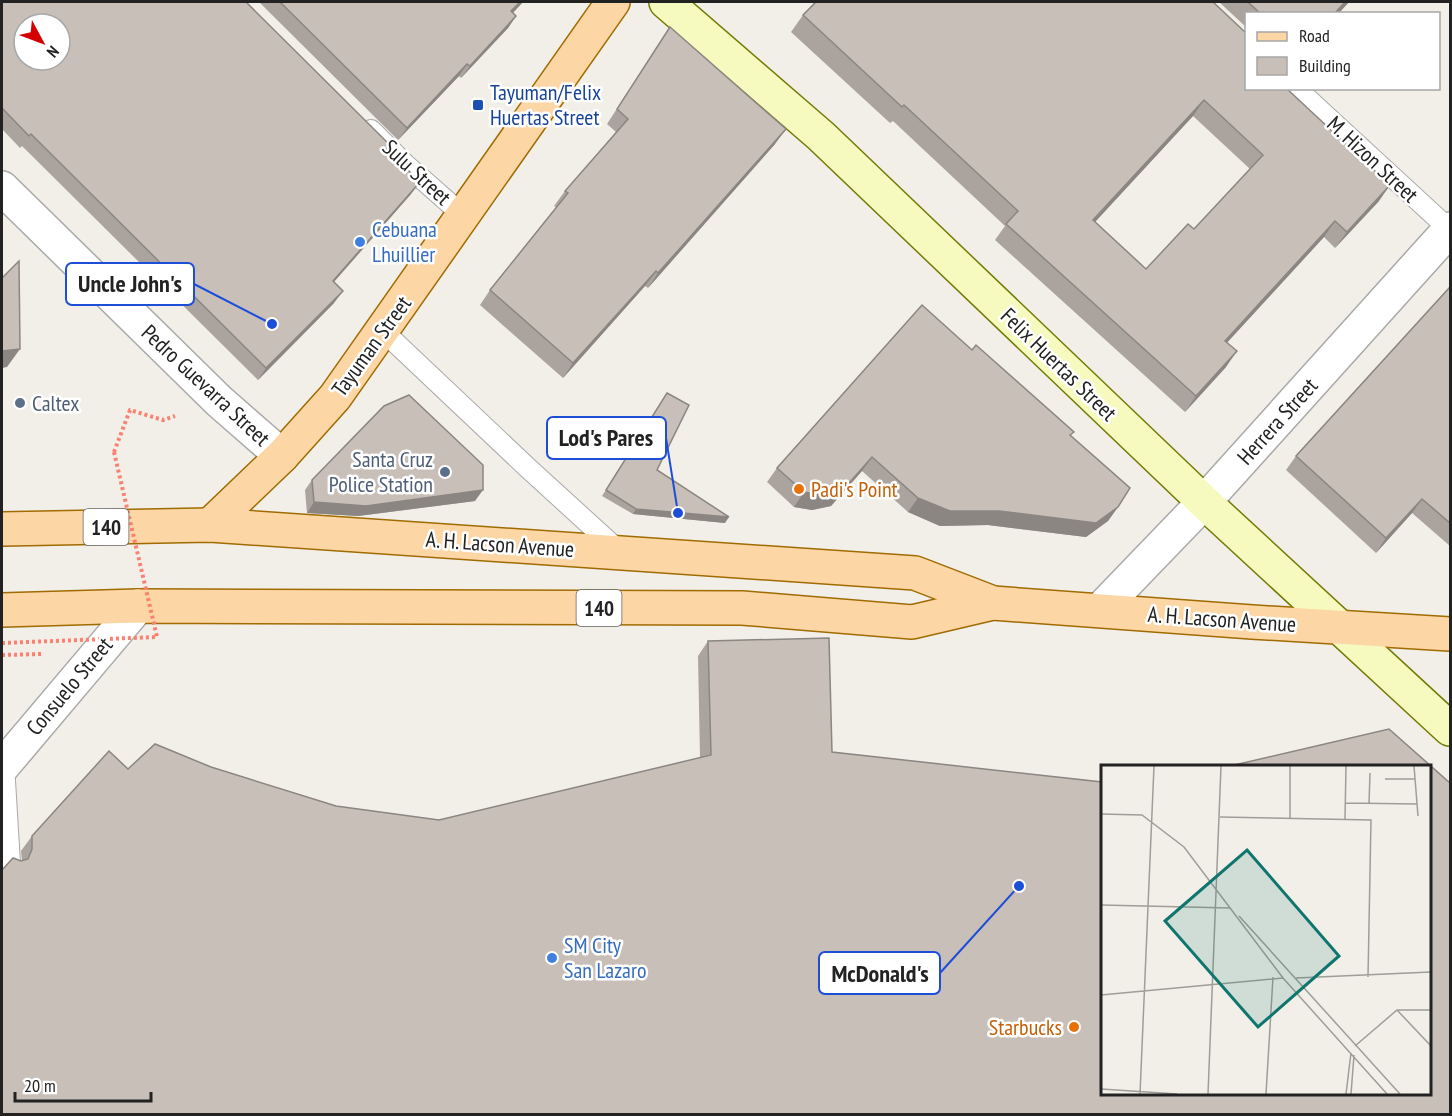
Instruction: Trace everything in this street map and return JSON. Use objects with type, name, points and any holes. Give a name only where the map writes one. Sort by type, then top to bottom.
[{"type":"main road","name":"Tayuman Street","points":[[210,525],[282,456],[335,397],[613,2]]},
{"type":"main road","name":"A. H. Lacson Avenue","points":[[2,529],[210,525],[915,573],[993,603]]},
{"type":"main road","name":"A. H. Lacson Avenue","points":[[2,610],[138,606],[742,608],[912,622],[993,603],[1450,634]]},
{"type":"street","name":"Felix Huertas Street","points":[[666,2],[821,136],[1204,502],[1450,729]]},
{"type":"street","name":"Pedro Guevarra Street","points":[[2,188],[219,401],[282,456]]},
{"type":"street","name":"Herrera Street","points":[[1100,610],[1204,502],[1450,230]]},
{"type":"street","name":"Consuelo Street","points":[[3,766],[138,606]]},
{"type":"lane","name":"M. Hizon Street","points":[[1298,90],[1450,230]]},
{"type":"lane","name":"Sulu Street","points":[[357,116],[406,165],[464,216]]},
{"type":"lane","points":[[383,331],[620,552]]},
{"type":"lane","points":[[3,766],[10,864]]},
{"type":"path","points":[[2,643],[157,637],[114,452],[130,410],[163,420]]},
{"type":"building","points":[[2,2],[246,2],[390,145],[387,149],[420,182],[333,281],[343,291],[266,368],[31,134],[29,136],[2,108]]},
{"type":"building","points":[[280,2],[520,2],[511,11],[516,16],[470,66],[467,64],[407,128]]},
{"type":"building","points":[[816,2],[1213,2],[1245,32],[1245,90],[1288,90],[1390,185],[1347,232],[1335,221],[1225,341],[1237,351],[1196,396],[1006,224],[1018,211],[904,105],[902,107],[803,15]],"holes":[[[1204,100],[1263,155],[1194,229],[1188,224],[1146,269],[1093,220]]]},
{"type":"building","points":[[1248,2],[1345,2],[1336,12],[1259,12]]},
{"type":"building","points":[[670,27],[786,129],[658,273],[656,271],[573,363],[490,290],[568,193],[565,191],[628,119],[617,109]]},
{"type":"building","points":[[19,261],[20,349],[2,351],[2,278]]},
{"type":"building","points":[[1450,287],[1450,523],[1422,499],[1386,538],[1296,456]]},
{"type":"building","points":[[922,305],[972,350],[976,345],[1074,432],[1070,435],[1130,488],[1118,507],[1096,523],[999,511],[950,511],[918,498],[872,457],[842,491],[822,495],[804,492],[777,468]]},
{"type":"building","points":[[667,393],[689,405],[657,470],[729,517],[636,509],[606,490]]},
{"type":"building","points":[[409,395],[483,465],[483,490],[366,506],[314,502],[312,480],[384,406]]},
{"type":"building","name":"SM City San Lazaro","points":[[829,638],[832,752],[1101,782],[1101,1095],[1431,1095],[1431,766],[1450,783],[1450,1114],[2,1114],[2,870],[13,858],[21,861],[28,859],[32,849],[32,836],[109,751],[128,769],[155,744],[211,767],[336,806],[439,820],[711,755],[708,641]]},
{"type":"building","name":"SM City San Lazaro","points":[[1389,729],[1430,765],[1234,765]]},
{"type":"place","name":"Tayuman/Felix Huertas Street","points":[[478,105]]},
{"type":"place","name":"Cebuana Lhuillier","points":[[360,242]]},
{"type":"place","name":"Uncle John's","points":[[272,324]]},
{"type":"place","name":"Caltex","points":[[20,403]]},
{"type":"place","name":"Santa Cruz Police Station","points":[[445,472]]},
{"type":"place","name":"Padi's Point","points":[[799,489]]},
{"type":"place","name":"Lod's Pares","points":[[678,513]]},
{"type":"place","name":"McDonald's","points":[[1019,886]]},
{"type":"place","name":"SM City San Lazaro","points":[[552,958]]},
{"type":"place","name":"Starbucks","points":[[1074,1027]]}]
